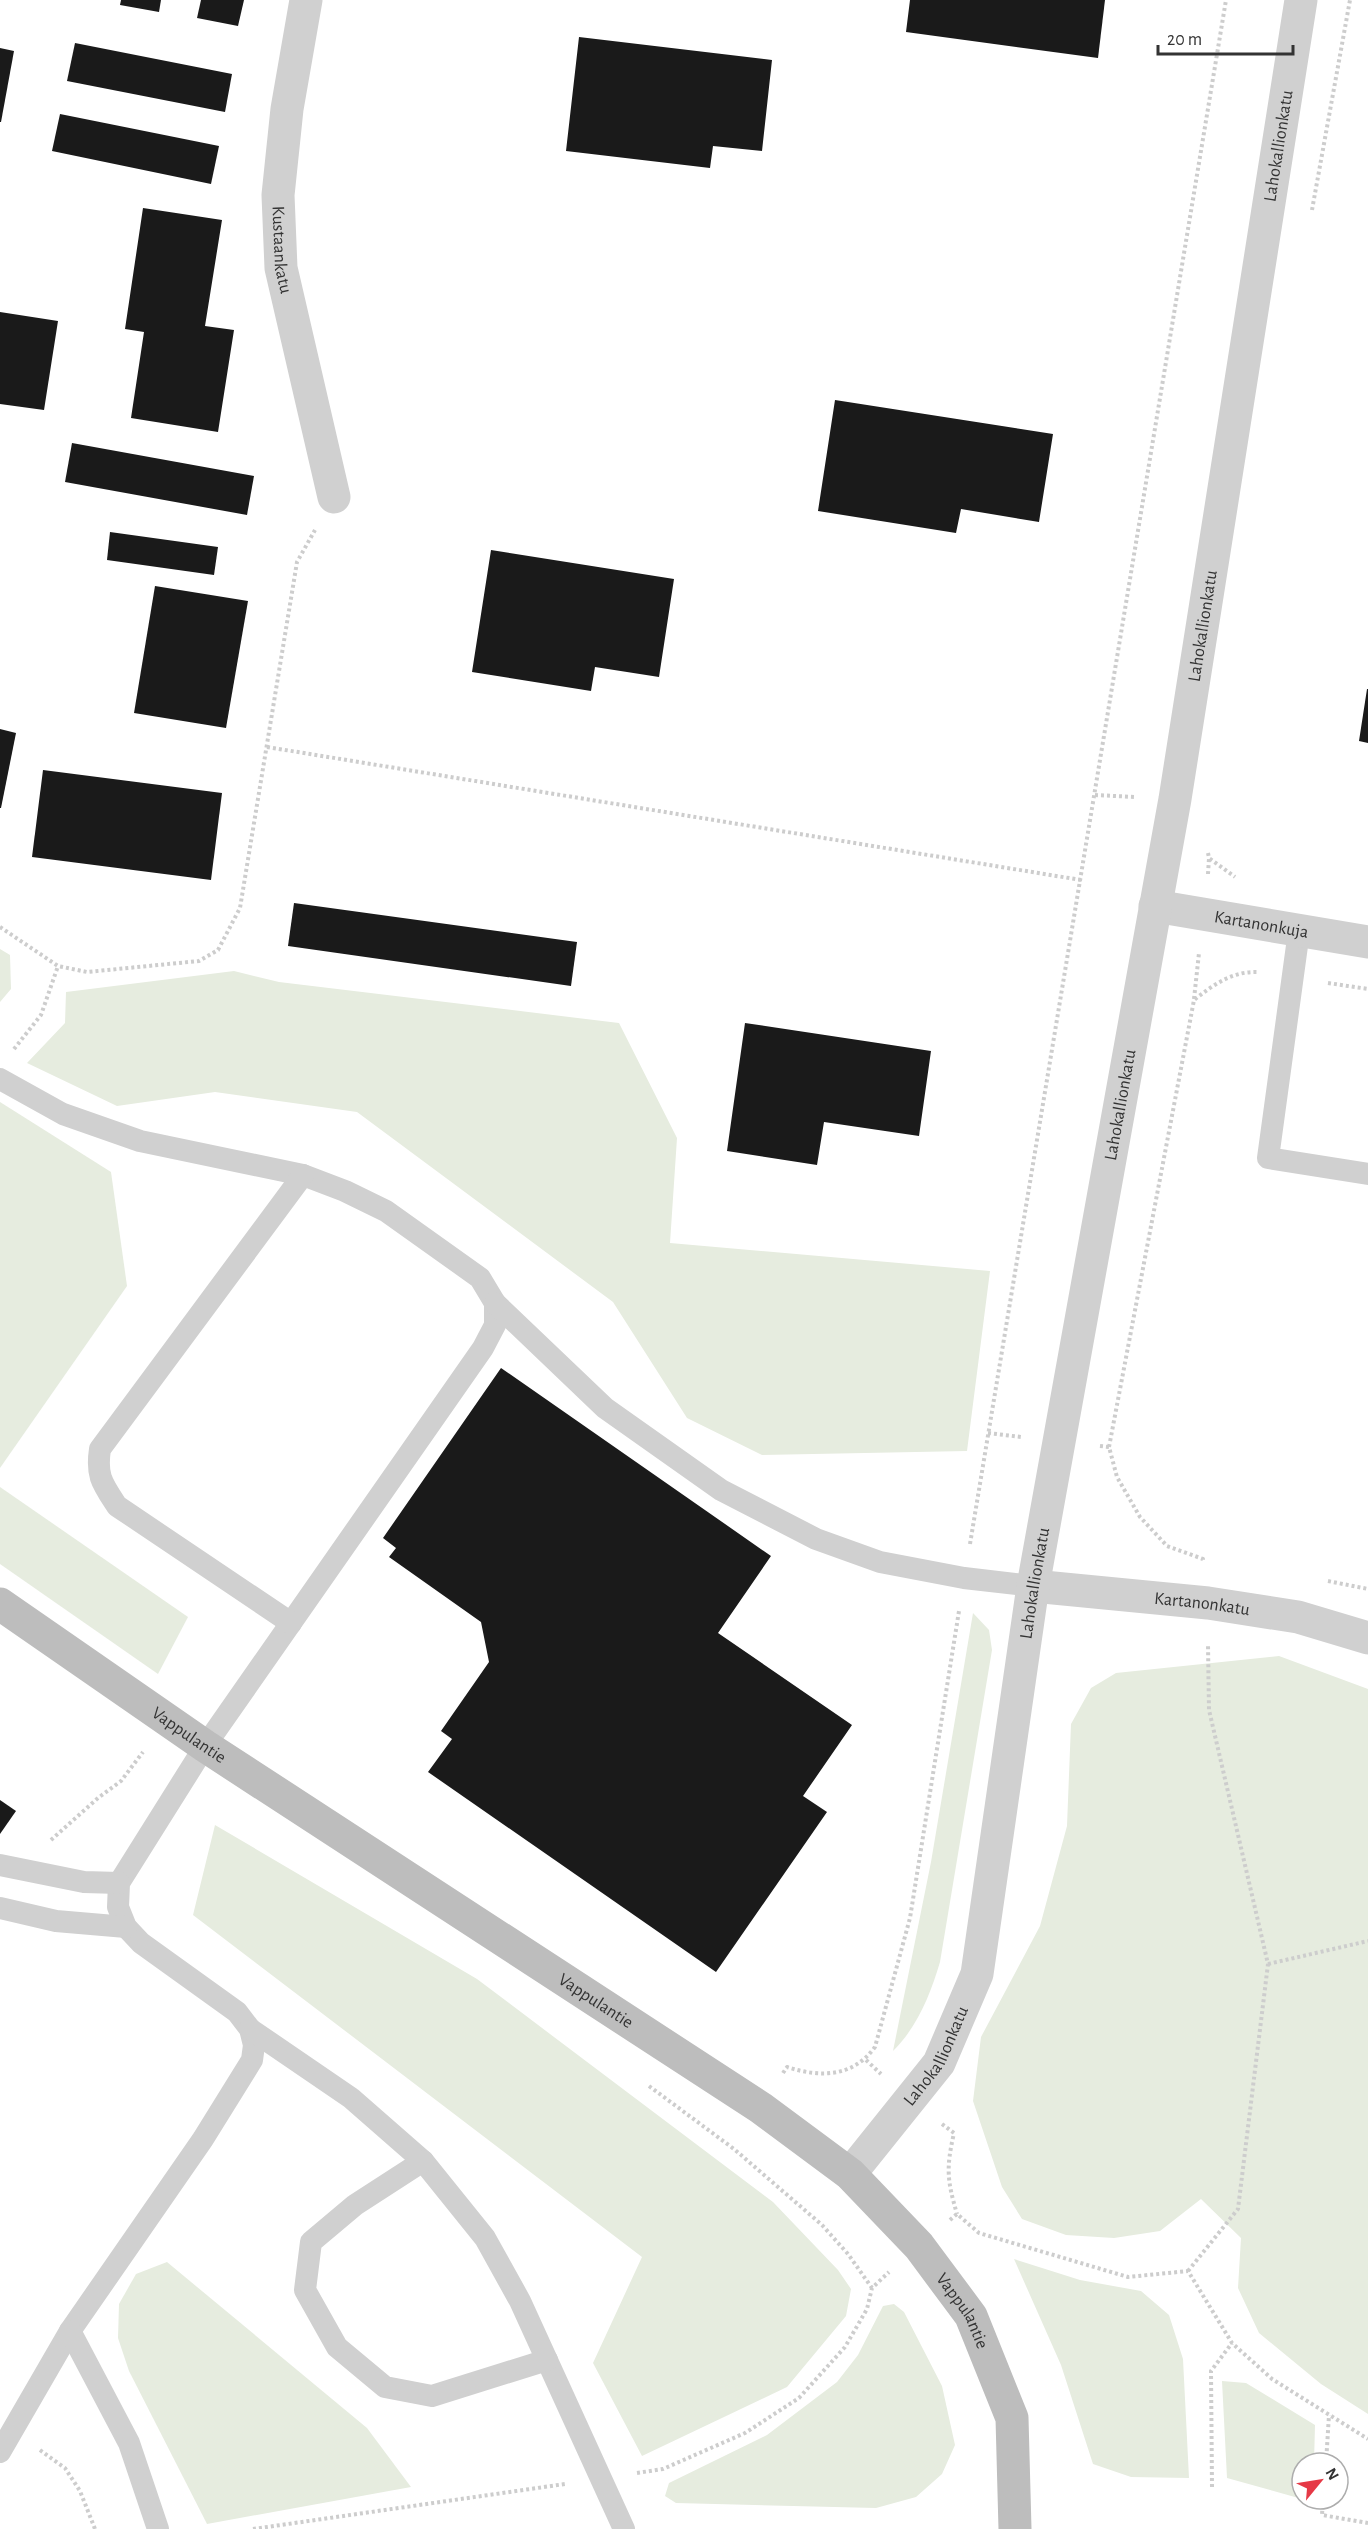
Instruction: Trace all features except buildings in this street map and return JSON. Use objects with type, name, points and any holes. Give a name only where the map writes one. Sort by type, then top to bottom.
[{"type":"street","name":"Kustaankatu","points":[[306,0],[287,109],[278,195],[281,268],[334,497]]},
{"type":"street","name":"Lahokallionkatu","points":[[850,2174],[939,2063],[977,1974],[1033,1586],[1175,799],[1301,0]]},
{"type":"street","name":"Kartanonkuja","points":[[1155,906],[1368,942]]},
{"type":"street","name":"Kartanonkatu","points":[[1033,1586],[1208,1603],[1298,1617],[1368,1638]]},
{"type":"street","name":"Vappulantie","points":[[0,1604],[205,1746],[761,2108],[850,2174],[919,2246],[971,2316],[1012,2418],[1015,2529]]},
{"type":"lane","points":[[1299,931],[1268,1158],[1368,1174]]},
{"type":"lane","points":[[3,1068],[63,1114],[140,1141],[303,1175],[345,1191],[386,1211],[480,1278],[495,1303],[605,1408],[721,1490],[827,1543],[880,1562],[964,1578],[1033,1586]]},
{"type":"lane","points":[[291,1623],[117,1506],[104,1486],[97,1468],[100,1449],[303,1175]]},
{"type":"lane","points":[[495,1303],[495,1325],[483,1348],[205,1746],[119,1883],[118,1907],[126,1927],[141,1943],[237,2012],[250,2029],[351,2097],[423,2161],[485,2238],[520,2301],[624,2529]]},
{"type":"lane","points":[[9,1867],[84,1882],[119,1883]]},
{"type":"lane","points":[[0,1908],[56,1921],[126,1927]]},
{"type":"lane","points":[[0,2452],[70,2331],[203,2139],[252,2060],[254,2045],[250,2029]]},
{"type":"lane","points":[[423,2161],[355,2205],[311,2242],[305,2289],[337,2347],[385,2387],[432,2396],[547,2360]]},
{"type":"lane","points":[[70,2331],[129,2443],[158,2529]]},
{"type":"path","points":[[734,2149],[787,2067],[810,2074],[833,2073],[852,2068],[866,2060],[875,2047],[910,1918],[964,1578],[1226,0]]},
{"type":"path","points":[[0,927],[58,966],[87,972],[199,961],[218,950],[240,908],[297,562],[334,497]]},
{"type":"path","points":[[267,747],[1081,880]]},
{"type":"path","points":[[1208,848],[1209,858],[1236,877],[1245,880]]},
{"type":"path","points":[[3,1068],[41,1015],[58,966]]},
{"type":"path","points":[[253,2529],[663,2469],[745,2433],[799,2398],[845,2347],[867,2309],[872,2288],[957,2214],[979,2233],[1128,2277],[1188,2271],[1238,2209],[1268,1964],[1209,1710],[1208,1603],[1203,1559],[1167,1546],[1140,1517],[1117,1477],[1109,1447],[1194,1000],[1216,982],[1234,975],[1255,971],[1368,989]]},
{"type":"path","points":[[988,1433],[1109,1447]]},
{"type":"path","points":[[9,1867],[121,1781],[143,1752]]},
{"type":"path","points":[[1268,1964],[1368,1941]]},
{"type":"path","points":[[1188,2271],[1232,2343],[1272,2379],[1368,2439]]},
{"type":"path","points":[[1212,2487],[1212,2371],[1232,2343]]},
{"type":"path","points":[[1327,2451],[1329,2415]]},
{"type":"path","points":[[13,2431],[65,2468],[80,2491],[95,2529]]},
{"type":"path","points":[[1322,2511],[1322,2515],[1368,2523]]},
{"type":"shaded area","points":[[0,949],[10,955],[11,989],[0,1002]]},
{"type":"shaded area","points":[[234,971],[279,982],[619,1023],[677,1138],[670,1243],[990,1271],[967,1451],[762,1455],[687,1418],[613,1302],[357,1112],[215,1092],[117,1106],[27,1063],[65,1023],[66,992]]},
{"type":"shaded area","points":[[0,1102],[111,1172],[127,1286],[0,1468]]},
{"type":"shaded area","points":[[0,1487],[188,1617],[158,1674],[0,1564]]},
{"type":"shaded area","points":[[973,1613],[989,1630],[992,1650],[940,1962],[922,2010],[893,2051],[931,1862]]},
{"type":"shaded area","points":[[1279,1656],[1368,1689],[1368,2414],[1321,2384],[1259,2333],[1238,2288],[1241,2238],[1201,2199],[1160,2231],[1114,2238],[1066,2235],[1022,2219],[1002,2187],[973,2101],[981,2037],[1040,1926],[1067,1826],[1071,1724],[1091,1688],[1116,1673]]},
{"type":"shaded area","points":[[215,1825],[477,1979],[773,2202],[838,2270],[851,2289],[846,2316],[787,2387],[642,2456],[593,2363],[642,2257],[193,1915]]},
{"type":"shaded area","points":[[1014,2259],[1080,2280],[1141,2291],[1169,2315],[1183,2359],[1189,2478],[1131,2477],[1093,2464],[1061,2365]]},
{"type":"shaded area","points":[[167,2262],[367,2428],[411,2487],[207,2524],[129,2371],[118,2338],[119,2304],[136,2274]]},
{"type":"shaded area","points":[[894,2304],[904,2312],[942,2386],[955,2445],[942,2474],[916,2497],[876,2508],[676,2503],[665,2496],[669,2483],[767,2435],[837,2382],[858,2355],[883,2306]]},
{"type":"shaded area","points":[[1222,2381],[1246,2383],[1315,2425],[1314,2451],[1290,2451],[1290,2496],[1227,2478]]}]
